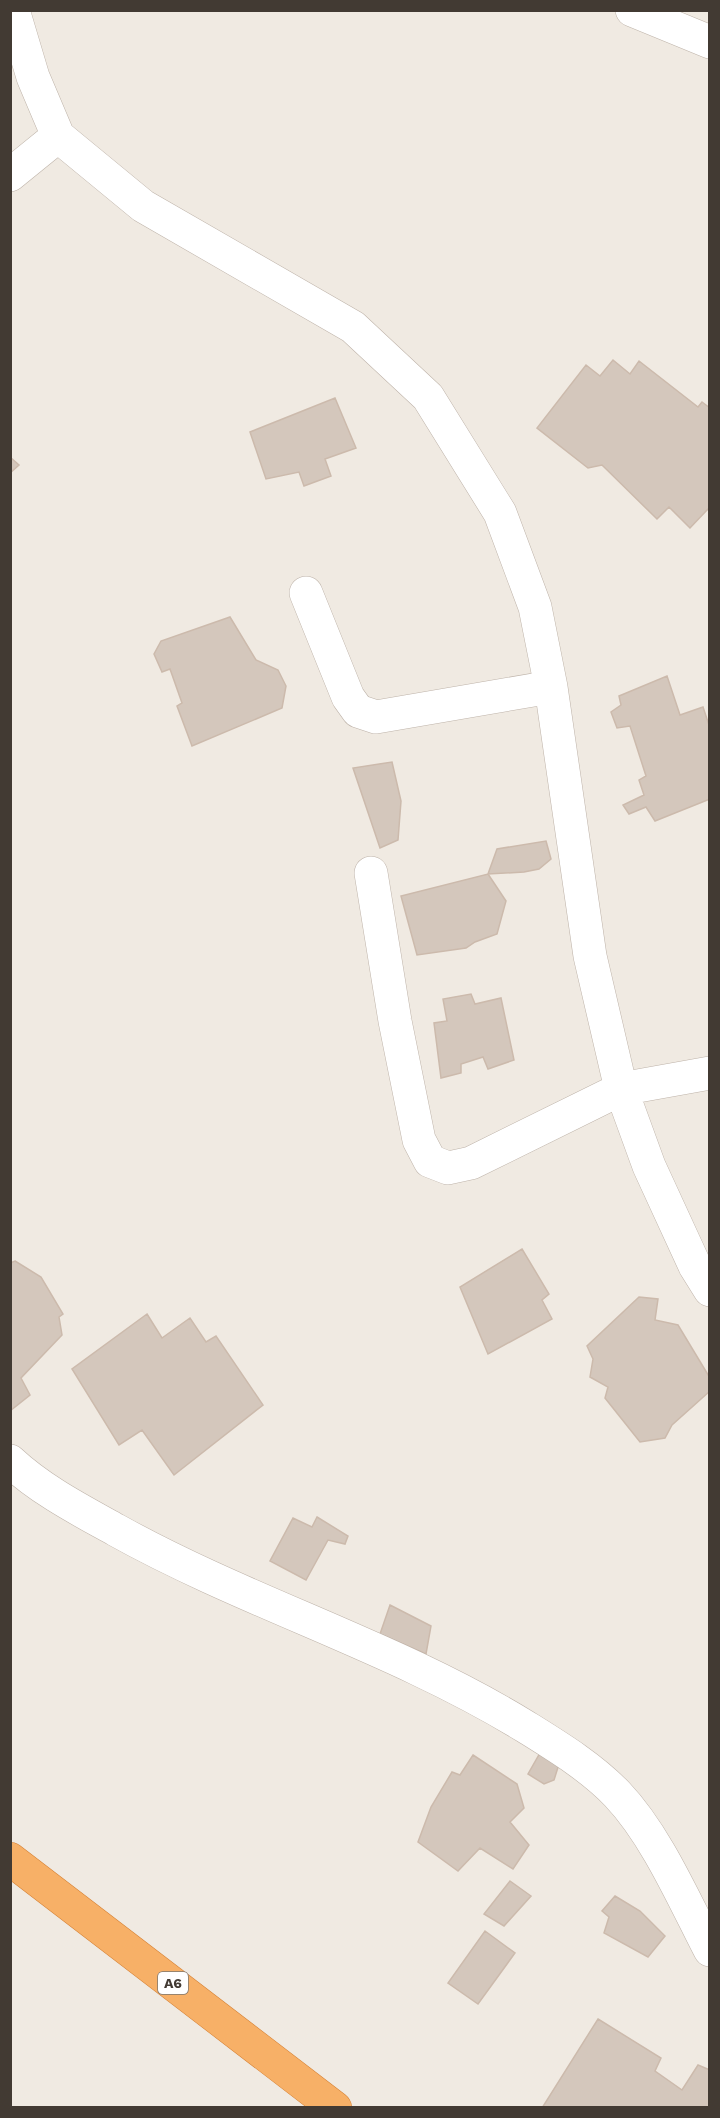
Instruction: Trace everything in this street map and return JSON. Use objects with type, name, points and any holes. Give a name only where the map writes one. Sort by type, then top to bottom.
[{"type":"highway","name":"A6","points":[[10,1859],[335,2108]]},
{"type":"street","points":[[13,10],[33,77],[58,136],[143,206],[353,327],[428,397],[500,513],[535,607],[551,687],[590,956],[621,1089],[649,1167],[695,1266],[710,1290]]},
{"type":"street","points":[[632,10],[710,42]]},
{"type":"street","points":[[10,175],[58,136]]},
{"type":"street","points":[[306,593],[348,697],[358,711],[376,717],[551,687]]},
{"type":"street","points":[[371,873],[395,1021],[419,1140],[430,1161],[448,1168],[471,1162],[621,1089],[710,1073]]},
{"type":"street","points":[[10,1461],[28,1477],[83,1512],[136,1541],[444,1681],[507,1715],[564,1751],[594,1773],[617,1794],[632,1812],[710,1950]]},
{"type":"building","points":[[613,360],[630,374],[639,361],[698,407],[702,402],[710,408],[710,511],[708,509],[690,528],[669,507],[657,519],[602,465],[588,468],[537,428],[586,365],[600,376]]},
{"type":"building","points":[[335,398],[356,448],[325,459],[331,476],[304,486],[299,472],[266,479],[250,432]]},
{"type":"building","points":[[10,457],[19,465],[10,473]]},
{"type":"building","points":[[230,617],[256,660],[278,670],[286,686],[282,708],[192,746],[177,706],[182,703],[170,669],[162,672],[154,654],[161,641]]},
{"type":"building","points":[[667,676],[680,715],[703,707],[710,728],[710,799],[655,821],[646,807],[629,814],[623,805],[644,795],[639,780],[646,776],[630,726],[617,728],[611,712],[621,705],[619,696]]},
{"type":"building","points":[[392,762],[401,801],[398,840],[380,848],[353,768]]},
{"type":"building","points":[[546,841],[551,859],[539,869],[488,874],[497,849]]},
{"type":"building","points":[[488,874],[506,901],[497,934],[466,948],[417,955],[401,896]]},
{"type":"building","points":[[471,994],[475,1004],[501,998],[514,1060],[488,1069],[483,1057],[461,1064],[461,1073],[441,1078],[434,1023],[447,1021],[443,999]]},
{"type":"building","points":[[522,1249],[549,1294],[542,1300],[552,1319],[488,1354],[460,1287]]},
{"type":"building","points":[[15,1261],[41,1277],[63,1314],[59,1317],[62,1335],[21,1378],[30,1395],[10,1411],[10,1263]]},
{"type":"building","points":[[639,1297],[658,1299],[655,1320],[678,1325],[710,1378],[710,1391],[672,1425],[665,1438],[640,1442],[605,1398],[608,1387],[590,1377],[593,1359],[587,1346]]},
{"type":"building","points":[[147,1314],[162,1338],[190,1318],[206,1342],[216,1336],[263,1405],[174,1475],[142,1430],[119,1445],[72,1369]]},
{"type":"building","points":[[317,1517],[348,1536],[345,1544],[328,1540],[306,1580],[270,1561],[293,1518],[312,1527]]},
{"type":"building","points":[[390,1605],[431,1626],[426,1654],[380,1634]]},
{"type":"building","points":[[540,1753],[560,1761],[554,1780],[544,1784],[528,1774]]},
{"type":"building","points":[[473,1755],[517,1784],[524,1808],[510,1822],[529,1845],[513,1869],[480,1848],[458,1871],[418,1842],[431,1807],[452,1772],[460,1775]]},
{"type":"building","points":[[510,1881],[531,1896],[504,1926],[484,1914]]},
{"type":"building","points":[[615,1896],[640,1911],[665,1936],[648,1957],[604,1933],[609,1917],[602,1911]]},
{"type":"building","points":[[485,1931],[515,1953],[478,2004],[448,1983]]},
{"type":"building","points":[[598,2019],[661,2058],[655,2071],[682,2090],[698,2065],[710,2070],[710,2108],[542,2108]]}]
